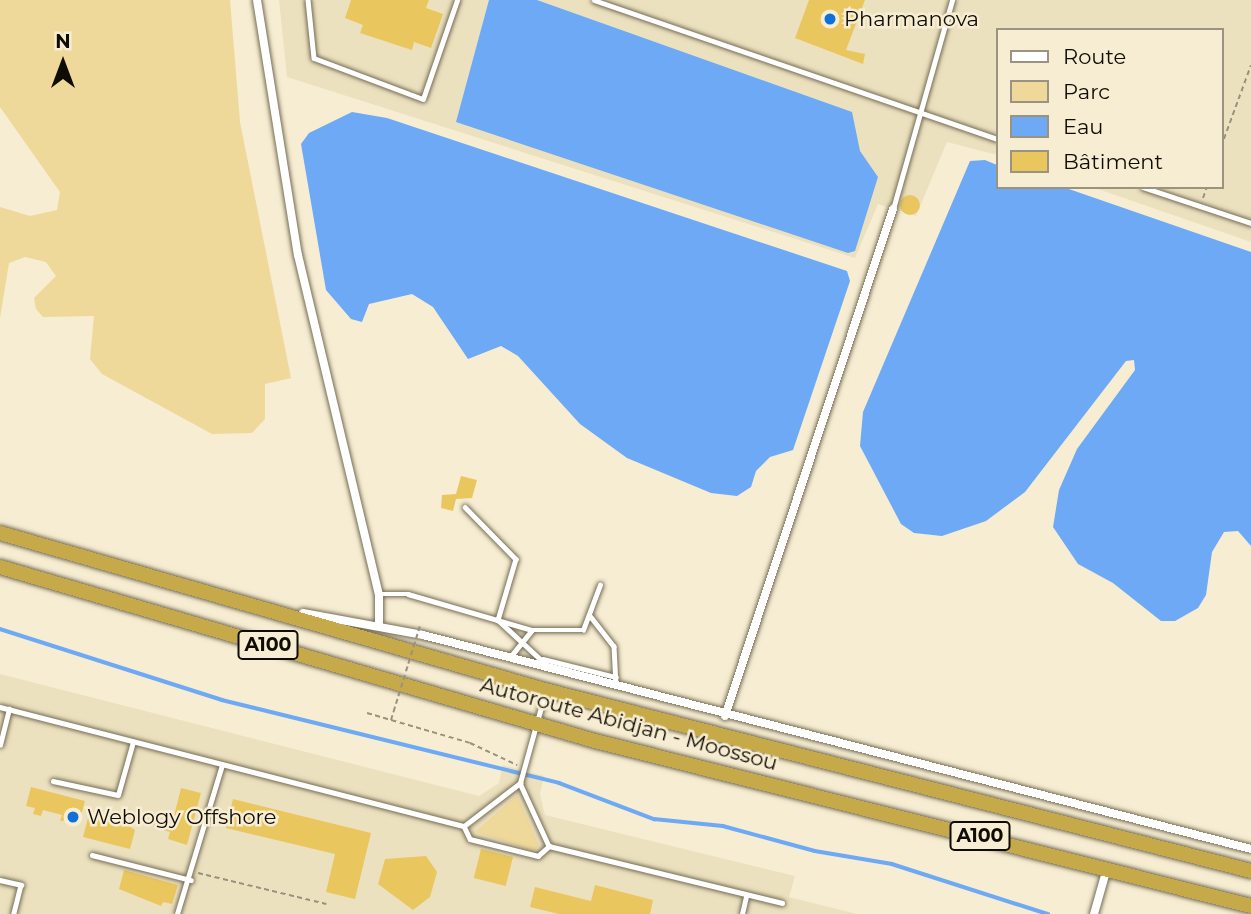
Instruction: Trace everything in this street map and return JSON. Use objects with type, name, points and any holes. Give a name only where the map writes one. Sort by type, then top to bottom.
[{"type":"highway","name":"Autoroute Abidjan - Moossou","points":[[0,533],[545,690],[1251,871]]},
{"type":"highway","name":"Autoroute Abidjan - Moossou","points":[[0,567],[536,724],[1251,906]]},
{"type":"street","points":[[257,0],[298,255],[379,594],[379,625]]},
{"type":"street","points":[[725,716],[894,208]]},
{"type":"street","points":[[99,561],[310,615],[379,625],[1251,849]]},
{"type":"street","points":[[1094,914],[1107,868]]},
{"type":"lane","points":[[307,0],[314,58],[423,99],[457,0]]},
{"type":"lane","points":[[594,0],[996,139]]},
{"type":"lane","points":[[894,208],[918,113],[952,0]]},
{"type":"lane","points":[[1149,189],[1251,223]]},
{"type":"lane","points":[[465,507],[516,559],[498,620]]},
{"type":"lane","points":[[379,594],[408,594],[532,630],[583,630],[591,617],[600,585]]},
{"type":"lane","points":[[591,617],[611,638],[616,687]]},
{"type":"lane","points":[[498,620],[518,643],[542,659],[552,670]]},
{"type":"lane","points":[[509,659],[518,643],[532,630]]},
{"type":"lane","points":[[542,659],[616,677]]},
{"type":"lane","points":[[464,826],[520,783],[545,690]]},
{"type":"lane","points":[[0,707],[464,826]]},
{"type":"lane","points":[[0,746],[9,709]]},
{"type":"lane","points":[[53,781],[118,795],[133,742]]},
{"type":"lane","points":[[177,914],[191,880],[222,765]]},
{"type":"lane","points":[[520,783],[549,846]]},
{"type":"lane","points":[[464,826],[470,839],[538,856],[549,846]]},
{"type":"lane","points":[[549,846],[782,903]]},
{"type":"lane","points":[[92,855],[191,880]]},
{"type":"lane","points":[[0,880],[21,886],[14,914]]},
{"type":"lane","points":[[742,914],[746,896]]},
{"type":"path","points":[[1223,142],[1251,65]]},
{"type":"path","points":[[1200,206],[1206,189]]},
{"type":"path","points":[[391,720],[421,626]]},
{"type":"path","points":[[367,713],[504,756],[523,771]]},
{"type":"path","points":[[193,872],[326,904]]},
{"type":"shaded area","points":[[279,0],[1251,0],[1251,242],[1098,189],[1223,189],[1223,28],[996,28],[996,155],[947,142],[916,216],[878,204],[855,258],[287,77]]},
{"type":"shaded area","points":[[0,674],[479,796],[499,783],[503,765],[544,776],[540,794],[545,815],[795,876],[789,897],[857,914],[0,914]]},
{"type":"green space","points":[[0,0],[230,0],[240,122],[291,378],[265,384],[265,419],[252,433],[212,434],[102,374],[90,359],[94,316],[43,317],[36,309],[34,298],[56,276],[46,262],[25,257],[9,263],[0,318],[0,207],[30,216],[57,210],[60,192],[0,107]]},
{"type":"green space","points":[[517,795],[539,845],[534,851],[475,832]]},
{"type":"water","points":[[489,0],[537,0],[852,112],[860,151],[878,177],[855,251],[848,253],[456,122]]},
{"type":"water","points":[[352,112],[387,118],[847,271],[850,281],[793,450],[770,457],[756,471],[751,487],[737,496],[711,493],[627,458],[580,424],[518,356],[501,346],[468,359],[433,307],[412,294],[369,304],[362,322],[351,319],[326,290],[301,144],[309,133]]},
{"type":"water","points":[[985,160],[996,165],[996,189],[1069,189],[1251,252],[1251,546],[1238,531],[1224,532],[1212,552],[1206,595],[1198,608],[1175,621],[1161,621],[1113,583],[1078,564],[1053,527],[1059,490],[1077,449],[1135,370],[1134,360],[1126,361],[1025,492],[986,521],[942,536],[914,533],[901,524],[860,446],[863,412],[970,161]]},
{"type":"building","points":[[351,0],[429,0],[426,8],[443,14],[431,48],[414,42],[412,50],[360,33],[363,25],[345,18]]},
{"type":"building","name":"Pharmanova","points":[[809,0],[865,0],[846,50],[865,54],[863,64],[795,38]]},
{"type":"building","points":[[910,195],[917,198],[920,205],[917,212],[910,215],[903,212],[900,205],[903,198]]},
{"type":"building","points":[[461,476],[477,480],[472,498],[456,499],[453,511],[441,508],[442,495],[456,494]]},
{"type":"building","points":[[31,787],[85,801],[80,819],[60,821],[62,815],[43,810],[41,816],[33,814],[35,808],[26,806]]},
{"type":"building","points":[[181,788],[201,793],[187,845],[168,839],[170,832],[153,827],[155,820],[172,824]]},
{"type":"building","points":[[233,799],[371,833],[355,899],[326,892],[335,854],[226,828]]},
{"type":"building","points":[[88,818],[125,823],[135,830],[130,849],[83,837]]},
{"type":"building","points":[[481,849],[513,857],[506,886],[474,878]]},
{"type":"building","points":[[426,856],[437,872],[430,897],[413,910],[378,884],[385,859]]},
{"type":"building","points":[[124,870],[178,885],[172,904],[163,902],[161,906],[119,889]]},
{"type":"building","points":[[595,885],[653,900],[650,914],[559,914],[530,907],[535,887],[591,901]]},
{"type":"waterway","points":[[0,629],[222,700],[559,783],[654,819],[723,826],[815,851],[892,864],[1048,914]]},
{"type":"place","name":"Pharmanova","points":[[830,19]]},
{"type":"place","name":"Weblogy Offshore","points":[[73,817]]}]
